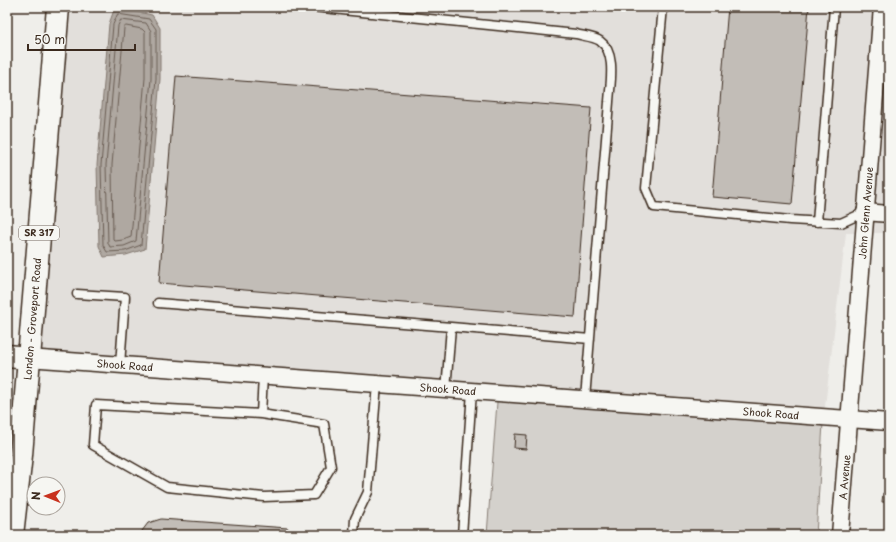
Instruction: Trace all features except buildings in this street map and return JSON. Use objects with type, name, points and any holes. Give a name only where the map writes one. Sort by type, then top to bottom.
[{"type":"main road","name":"London - Groveport Road","points":[[12,535],[21,455],[18,357],[58,7]]},
{"type":"street","name":"John Glenn Avenue","points":[[848,419],[882,7]]},
{"type":"street","points":[[865,212],[889,214]]},
{"type":"street","name":"Shook Road","points":[[18,357],[889,422]]},
{"type":"street","name":"A Avenue","points":[[840,535],[848,419]]},
{"type":"lane","points":[[313,7],[576,34],[600,40],[608,50],[611,71],[609,102],[585,399]]},
{"type":"lane","points":[[663,7],[646,188],[654,207],[817,222],[841,222],[865,212]]},
{"type":"lane","points":[[817,222],[834,7]]},
{"type":"lane","points":[[77,294],[125,297],[120,365]]},
{"type":"lane","points":[[158,303],[590,339]]},
{"type":"lane","points":[[446,390],[451,327]]},
{"type":"lane","points":[[261,414],[263,376]]},
{"type":"lane","points":[[354,535],[355,519],[368,492],[377,384]]},
{"type":"lane","points":[[462,535],[472,391]]},
{"type":"lane","points":[[96,405],[261,414],[324,424],[331,467],[314,495],[264,497],[167,487],[93,445],[96,405]]},
{"type":"shaded area","points":[[68,7],[889,7],[889,233],[846,233],[823,423],[41,352]]},
{"type":"shaded area","points":[[498,389],[823,423],[816,535],[487,535]]},
{"type":"water","points":[[114,10],[133,11],[152,15],[160,28],[160,79],[145,249],[126,255],[104,257],[99,246],[97,165],[109,24]]}]
